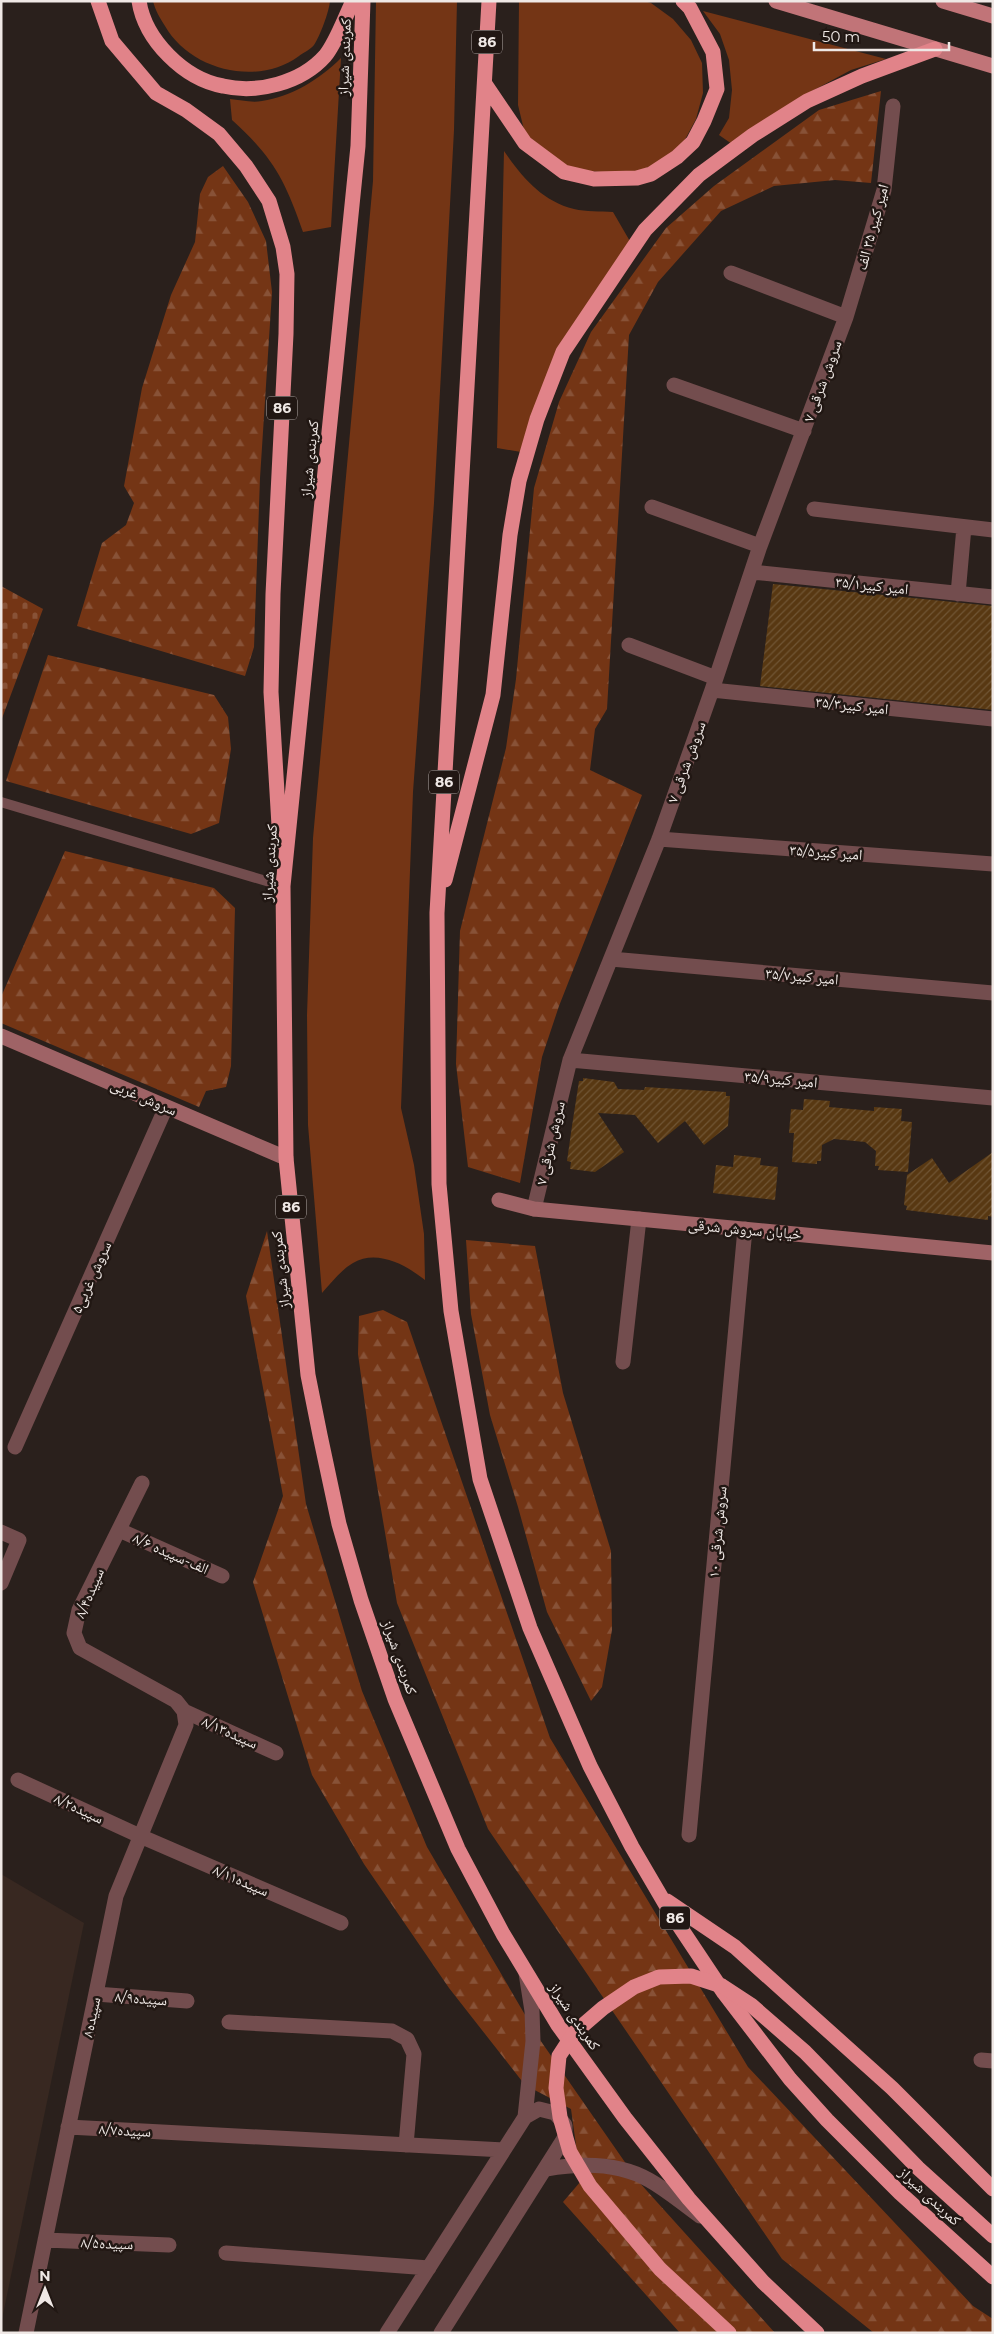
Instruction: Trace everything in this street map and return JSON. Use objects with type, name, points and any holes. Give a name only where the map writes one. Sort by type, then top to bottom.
[{"type":"highway","name":"86","points":[[98,1],[112,41],[156,93],[186,110],[219,134],[246,166],[269,201],[283,247],[287,274],[286,334],[273,594],[271,692],[283,886]]},
{"type":"highway","points":[[139,1],[141,16],[164,52],[189,72],[222,86],[260,88],[295,78],[325,55],[353,1]]},
{"type":"highway","name":"کمربندی شیراز","points":[[364,1],[358,146],[283,886],[286,1158],[308,1375],[339,1524],[361,1600],[395,1698],[458,1849],[526,1973],[558,2025],[625,2118],[712,2225],[763,2282],[817,2333]]},
{"type":"highway","name":"86","points":[[484,84],[489,1]]},
{"type":"highway","points":[[484,84],[525,142],[564,172],[594,179],[637,178],[651,174],[677,157],[693,142],[717,89],[712,52],[690,8],[683,1]]},
{"type":"highway","points":[[437,913],[493,695],[510,535],[519,481],[537,419],[563,352],[645,230],[699,175],[753,135],[807,101],[862,76],[934,49]]},
{"type":"highway","name":"کمربندی شیراز","points":[[484,84],[437,913],[439,1184],[451,1311],[480,1479],[533,1636],[590,1766],[661,1898],[724,1994],[790,2080],[826,2120],[900,2193],[993,2277]]},
{"type":"highway","points":[[661,1898],[735,1947],[892,2088],[993,2189]]},
{"type":"highway","points":[[729,2333],[660,2269],[590,2186],[570,2152],[560,2117],[556,2088],[559,2056],[574,2033],[603,2008],[634,1987],[659,1977],[691,1976],[722,1986],[751,2005],[805,2052],[918,2168],[993,2236]]},
{"type":"main road","points":[[776,1],[993,66]]},
{"type":"main road","points":[[943,1],[993,16]]},
{"type":"street","name":"امیر کبیر ۳۵ الف","points":[[846,317],[884,190],[893,106]]},
{"type":"street","points":[[730,273],[846,317]]},
{"type":"street","name":"سروش شرقی ۷","points":[[534,1209],[570,1060],[659,839],[760,546],[846,317]]},
{"type":"street","points":[[674,385],[804,431]]},
{"type":"street","points":[[652,507],[760,546]]},
{"type":"street","points":[[814,509],[993,530]]},
{"type":"street","points":[[958,594],[964,527]]},
{"type":"street","name":"امیر کبیر۳۵/۱","points":[[752,572],[993,597]]},
{"type":"street","name":"امیر کبیر۳۵/۳","points":[[629,645],[714,684],[993,719]]},
{"type":"street","name":"امیر کبیر۳۵/۵","points":[[659,839],[993,864]]},
{"type":"street","name":"امیر کبیر۳۵/۷","points":[[611,959],[993,993]]},
{"type":"street","name":"سروش غربی","points":[[1,1036],[286,1158]]},
{"type":"street","name":"امیر کبیر۳۵/۹","points":[[570,1060],[993,1098]]},
{"type":"street","name":"سروش غربی۵","points":[[15,1447],[166,1107]]},
{"type":"street","name":"خیابان سروش شرقی","points":[[499,1200],[534,1209],[993,1253]]},
{"type":"street","points":[[622,1362],[639,1219]]},
{"type":"street","name":"سروش شرقی ۱۰","points":[[689,1835],[745,1229]]},
{"type":"street","name":"سپیده۸/۴","points":[[142,1483],[79,1610],[74,1632],[80,1648],[176,1701],[184,1711]]},
{"type":"street","name":"۸/۶ الف-سپیده","points":[[119,1530],[222,1576]]},
{"type":"street","points":[[1,1532],[19,1540],[1,1583]]},
{"type":"street","name":"سپیده۸/۱۳","points":[[184,1711],[276,1753]]},
{"type":"street","name":"سپیده۸","points":[[26,2333],[116,1896],[186,1725],[184,1711]]},
{"type":"street","name":"سپیده۸/۲","points":[[18,1780],[140,1836]]},
{"type":"street","name":"سپیده۸/۱۱","points":[[140,1836],[341,1923]]},
{"type":"street","points":[[387,2333],[525,2117],[533,2041],[532,2011],[526,1973]]},
{"type":"street","name":"سپیده۸/۹","points":[[96,1994],[187,2001]]},
{"type":"street","points":[[229,2022],[392,2030],[407,2039],[414,2054],[406,2145]]},
{"type":"street","points":[[440,2333],[565,2137],[565,2125],[555,2113],[539,2109],[525,2117]]},
{"type":"street","name":"سپیده۸/۷","points":[[68,2127],[504,2150]]},
{"type":"street","points":[[546,2169],[571,2165],[606,2166],[648,2179],[712,2225]]},
{"type":"street","name":"سپیده۸/۵","points":[[45,2240],[169,2246]]},
{"type":"street","points":[[226,2253],[429,2268]]},
{"type":"lane","points":[[1,802],[283,886]]},
{"type":"shaded area","points":[[1,1874],[84,1923],[1,2324]]},
{"type":"green space","points":[[153,1],[330,1],[321,30],[311,48],[282,65],[264,71],[245,72],[207,63],[191,54],[176,41],[165,26],[156,11]]},
{"type":"green space","points":[[376,1],[457,1],[454,130],[434,503],[413,792],[401,1108],[414,1165],[424,1234],[425,1280],[409,1269],[391,1261],[381,1258],[362,1259],[353,1263],[336,1277],[322,1293],[308,1125],[307,1015],[313,838],[373,181]]},
{"type":"green space","points":[[519,1],[644,1],[651,3],[673,19],[691,40],[702,63],[703,93],[696,119],[681,147],[656,164],[631,174],[572,170],[525,134],[518,105]]},
{"type":"green space","points":[[703,11],[886,59],[851,70],[801,97],[732,144],[719,135],[729,118],[732,90],[729,60],[720,34]]},
{"type":"green space","points":[[341,58],[331,227],[303,232],[290,198],[276,170],[258,146],[232,120],[230,99],[258,102],[284,96],[314,80]]},
{"type":"green space","points":[[881,91],[871,183],[835,180],[774,186],[721,211],[658,282],[629,335],[607,709],[595,729],[590,770],[642,795],[559,1006],[542,1057],[520,1183],[468,1167],[456,1064],[460,931],[506,748],[516,679],[534,488],[559,402],[591,332],[666,228],[714,186],[819,110]]},
{"type":"green space","points":[[504,151],[526,179],[552,200],[579,210],[613,212],[631,243],[595,292],[521,452],[497,448]]},
{"type":"green space","points":[[223,166],[248,202],[266,241],[272,292],[260,478],[254,647],[245,676],[77,626],[102,543],[126,525],[134,503],[124,486],[142,388],[171,295],[195,242],[200,194],[208,177]]},
{"type":"green space","points":[[1,586],[43,609],[1,721]]},
{"type":"green space","points":[[48,655],[214,695],[228,717],[231,749],[219,823],[191,834],[6,781]]},
{"type":"green space","points":[[65,851],[214,888],[235,908],[231,1066],[226,1087],[206,1091],[199,1107],[1,1023],[1,997]]},
{"type":"green space","points":[[267,1231],[306,1504],[362,1691],[427,1847],[538,2037],[638,2181],[775,2333],[680,2333],[563,2202],[581,2181],[571,2109],[525,2085],[449,1988],[364,1864],[312,1775],[253,1582],[283,1496],[246,1296]]},
{"type":"green space","points":[[466,1240],[535,1246],[563,1393],[611,1551],[612,1630],[602,1687],[591,1701],[547,1612],[490,1415],[471,1314]]},
{"type":"green space","points":[[383,1310],[407,1322],[550,1738],[748,2067],[973,2306],[993,2319],[993,2333],[874,2333],[782,2259],[488,1829],[397,1603],[372,1456],[358,1354],[359,1316]]},
{"type":"building","points":[[773,584],[993,606],[993,710],[760,686]]},
{"type":"building","points":[[583,1078],[614,1082],[618,1089],[644,1090],[645,1087],[726,1092],[726,1096],[730,1096],[728,1126],[704,1145],[685,1121],[658,1143],[635,1115],[598,1113],[624,1152],[595,1172],[570,1169],[571,1162],[567,1161],[579,1081],[583,1081]]},
{"type":"building","points":[[804,1099],[830,1101],[829,1107],[874,1111],[874,1107],[902,1109],[901,1121],[912,1122],[908,1172],[878,1170],[879,1166],[875,1166],[876,1151],[865,1142],[834,1139],[822,1145],[821,1161],[817,1161],[817,1164],[792,1162],[794,1133],[789,1133],[791,1109],[803,1110]]},
{"type":"building","points":[[993,1152],[993,1217],[988,1216],[988,1220],[906,1210],[907,1206],[904,1205],[907,1175],[932,1158],[949,1183]]},
{"type":"building","points":[[734,1155],[761,1158],[760,1165],[778,1167],[775,1200],[713,1193],[716,1165],[733,1167]]}]
